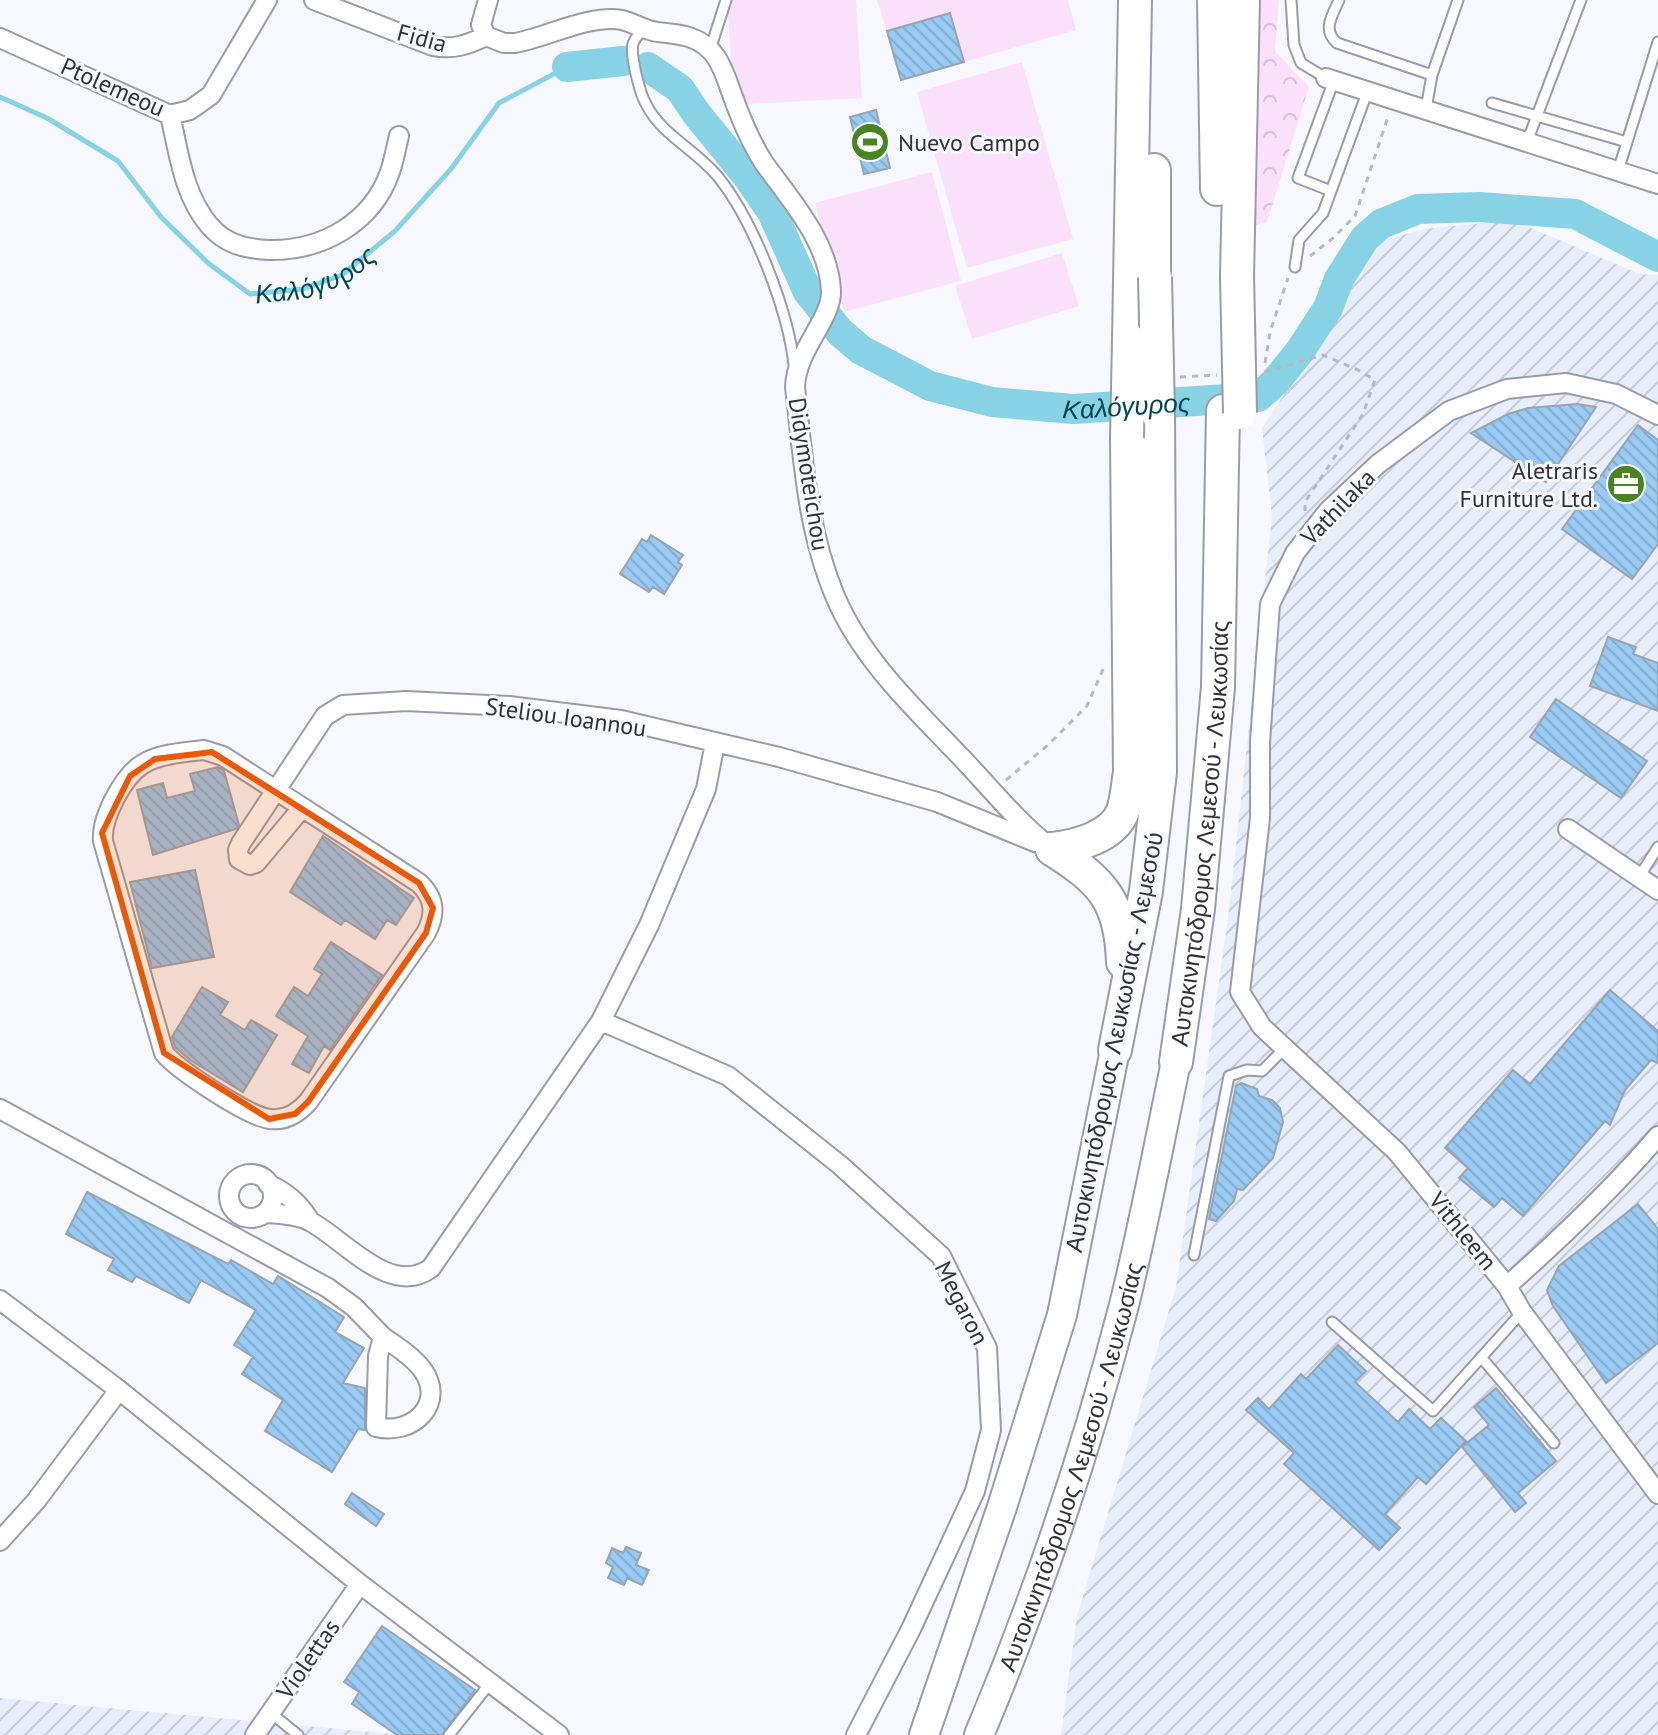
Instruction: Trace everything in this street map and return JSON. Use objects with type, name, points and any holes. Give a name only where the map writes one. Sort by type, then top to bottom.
[{"type":"highway","name":"Αυτοκινητόδρομος Λεμεσού - Λευκωσίας","points":[[979,1735],[1034,1600],[1085,1444],[1124,1303],[1176,1062],[1198,909],[1218,687],[1232,412],[1214,0]]},
{"type":"highway","points":[[1228,276],[1243,0]]},
{"type":"highway","points":[[1052,849],[1076,846],[1105,833],[1122,813],[1130,772],[1127,438],[1141,5]]},
{"type":"highway","name":"Αυτοκινητόδρομος Λευκωσίας - Λεμεσού","points":[[924,1735],[1062,1315],[1146,891],[1160,772],[1158,414],[1155,274],[1141,5]]},
{"type":"highway","points":[[1052,849],[1097,881],[1109,897],[1123,942],[1125,1001]]},
{"type":"highway","points":[[908,1735],[946,1639],[977,1579]]},
{"type":"street","name":"Ptolemeou","points":[[0,38],[170,115],[190,110],[211,95],[267,0]]},
{"type":"street","name":"Fidia","points":[[314,0],[433,46],[448,49],[459,47],[486,36]]},
{"type":"street","points":[[488,0],[481,25],[486,36],[504,43],[515,43],[595,21],[622,20],[643,29],[691,37],[710,50]]},
{"type":"street","name":"Didymoteichou","points":[[710,50],[722,67],[741,119],[759,155],[821,248],[830,282],[826,311],[795,375],[813,526],[835,596],[871,657],[917,712],[1024,827],[1052,849]]},
{"type":"street","points":[[1330,79],[1658,184]]},
{"type":"street","points":[[170,115],[183,172],[200,212],[220,236],[250,249],[296,249],[344,231],[366,212],[384,185],[399,136]]},
{"type":"street","name":"Vathilaka","points":[[1240,992],[1260,818],[1260,742],[1270,604],[1295,553],[1328,511],[1378,464],[1449,411],[1507,389],[1566,383],[1616,394],[1658,415]]},
{"type":"street","name":"Steliou Ioannou","points":[[302,808],[256,863],[250,865],[242,862],[238,855],[239,846],[325,716],[334,709],[356,703],[421,702],[566,711],[621,720],[779,757],[937,802],[1052,849]]},
{"type":"street","points":[[310,1221],[265,1213],[252,1218],[238,1214],[230,1203],[230,1189],[239,1178],[259,1176],[292,1198],[310,1221],[390,1275],[409,1278],[423,1273],[437,1260],[601,1021],[649,925],[706,789],[715,743]]},
{"type":"street","points":[[195,751],[212,752],[302,808],[419,883],[429,894],[433,916],[426,933],[308,1102],[295,1114],[269,1119],[253,1115],[177,1066],[164,1053],[102,833],[107,813],[130,776],[143,764],[195,751]]},
{"type":"street","points":[[1568,829],[1658,890]]},
{"type":"street","name":"Vithleem","points":[[1240,992],[1262,1027],[1397,1152],[1507,1286],[1522,1312],[1658,1494]]},
{"type":"street","name":"Megaron","points":[[601,1021],[728,1076],[840,1165],[941,1256],[987,1348],[991,1430],[975,1491],[911,1629],[856,1735]]},
{"type":"street","points":[[0,1109],[226,1230],[341,1297],[383,1337],[421,1367],[427,1378],[430,1391],[428,1404],[413,1424],[401,1429],[376,1427],[378,1356],[383,1337]]},
{"type":"street","points":[[1507,1286],[1557,1242],[1658,1136]]},
{"type":"street","points":[[265,1213],[272,1200],[268,1184]]},
{"type":"street","points":[[226,1230],[238,1214]]},
{"type":"street","points":[[0,1300],[119,1390],[360,1584],[559,1735]]},
{"type":"street","points":[[0,1541],[36,1501],[119,1390]]},
{"type":"street","name":"Violettas","points":[[255,1735],[360,1584]]},
{"type":"lane","points":[[710,50],[726,0]]},
{"type":"lane","points":[[1291,0],[1294,45],[1301,63],[1330,79],[1298,178],[1331,191]]},
{"type":"lane","points":[[1339,0],[1328,26],[1330,36],[1337,43],[1432,75]]},
{"type":"lane","points":[[1426,109],[1432,75],[1458,0]]},
{"type":"lane","points":[[1527,142],[1581,0]]},
{"type":"lane","points":[[643,29],[633,44],[633,57],[646,104],[661,125],[720,178],[740,211],[764,262],[784,317],[792,345],[795,375]]},
{"type":"lane","points":[[1618,171],[1658,42]]},
{"type":"lane","points":[[1295,267],[1299,240],[1323,213],[1368,90]]},
{"type":"lane","points":[[1492,103],[1627,142]]},
{"type":"lane","points":[[1639,877],[1658,847]]},
{"type":"lane","points":[[1194,1255],[1229,1076],[1247,1070],[1262,1071],[1286,1047]]},
{"type":"lane","points":[[1332,1322],[1433,1411],[1522,1312]]},
{"type":"lane","points":[[1481,1357],[1554,1443]]},
{"type":"lane","points":[[449,1735],[491,1682]]},
{"type":"lane","points":[[271,1713],[298,1735]]},
{"type":"path","points":[[1263,372],[1287,279],[1295,267],[1332,239],[1355,216],[1395,99]]},
{"type":"highlighted area","points":[[212,752],[419,883],[433,908],[426,933],[308,1102],[295,1114],[269,1119],[164,1053],[102,833],[130,776],[155,759]]},
{"type":"shaded area","points":[[1512,220],[1640,274],[1658,275],[1658,1735],[1061,1735],[1077,1616],[1176,1287],[1228,918],[1272,516],[1262,428],[1323,336],[1373,243],[1424,229]]},
{"type":"shaded area","points":[[0,1698],[405,1735],[0,1735]]},
{"type":"green space","points":[[727,0],[856,0],[862,98],[734,105]]},
{"type":"green space","points":[[877,0],[1068,0],[1076,30],[964,62],[950,13],[887,31]]},
{"type":"green space","points":[[1257,0],[1279,0],[1275,51],[1309,87],[1267,222],[1253,226]]},
{"type":"green space","points":[[1022,62],[1073,239],[967,268],[917,92]]},
{"type":"green space","points":[[932,172],[961,281],[844,312],[815,203]]},
{"type":"green space","points":[[1062,253],[1079,306],[972,339],[955,286]]},
{"type":"building","points":[[950,13],[964,62],[901,80],[887,31]]},
{"type":"building","name":"Nuevo Campo","points":[[876,110],[890,168],[864,174],[850,117]]},
{"type":"building","points":[[1577,404],[1596,407],[1546,482],[1471,433],[1508,414],[1528,408]]},
{"type":"building","name":"Aletraris Furniture Ltd.","points":[[1638,425],[1658,440],[1658,544],[1632,579],[1562,529]]},
{"type":"building","points":[[651,535],[683,555],[678,562],[682,565],[664,594],[653,587],[649,592],[620,574],[642,539],[647,542]]},
{"type":"building","points":[[1608,637],[1636,647],[1633,654],[1658,663],[1658,711],[1590,686]]},
{"type":"building","points":[[1556,699],[1647,761],[1621,798],[1530,737]]},
{"type":"building","points":[[218,767],[224,771],[239,825],[236,829],[153,855],[137,790],[163,783],[167,798],[195,791],[190,774]]},
{"type":"building","points":[[323,836],[414,898],[396,925],[387,920],[375,939],[345,920],[341,925],[290,892]]},
{"type":"building","points":[[195,870],[214,957],[152,968],[130,882]]},
{"type":"building","points":[[331,942],[382,975],[330,1050],[324,1046],[309,1073],[292,1064],[308,1036],[276,1016],[294,987],[308,996],[322,974],[314,969]]},
{"type":"building","points":[[202,987],[228,1002],[220,1015],[245,1030],[251,1020],[277,1035],[243,1092],[190,1060],[175,1047],[172,1037]]},
{"type":"building","points":[[1610,990],[1658,1031],[1658,1063],[1651,1060],[1625,1090],[1610,1125],[1605,1121],[1523,1216],[1502,1198],[1494,1207],[1459,1178],[1468,1168],[1445,1148],[1513,1070],[1530,1084]]},
{"type":"building","points":[[1241,1083],[1257,1089],[1259,1096],[1272,1100],[1280,1108],[1283,1122],[1273,1158],[1243,1190],[1237,1189],[1234,1201],[1216,1221],[1209,1219],[1236,1086]]},
{"type":"building","points":[[87,1192],[228,1264],[231,1260],[273,1284],[278,1276],[344,1317],[335,1332],[364,1348],[343,1383],[365,1388],[365,1430],[358,1429],[332,1472],[265,1431],[283,1400],[242,1374],[253,1357],[234,1345],[256,1310],[201,1280],[189,1303],[136,1276],[132,1282],[108,1270],[114,1259],[66,1234]]},
{"type":"building","points":[[1638,1204],[1658,1229],[1658,1343],[1606,1383],[1553,1306],[1547,1290],[1559,1266]]},
{"type":"building","points":[[1338,1345],[1366,1371],[1355,1382],[1398,1422],[1409,1409],[1430,1429],[1441,1418],[1466,1441],[1426,1484],[1418,1477],[1385,1514],[1400,1528],[1379,1550],[1284,1464],[1294,1453],[1246,1410],[1258,1398],[1269,1409],[1301,1374],[1306,1379]]},
{"type":"building","points":[[1496,1388],[1556,1461],[1518,1493],[1526,1503],[1515,1512],[1462,1447],[1489,1425],[1474,1407]]},
{"type":"building","points":[[352,1493],[384,1514],[376,1526],[345,1504]]},
{"type":"building","points":[[626,1547],[641,1553],[636,1565],[649,1570],[642,1585],[627,1578],[624,1585],[608,1578],[613,1567],[606,1563],[612,1548],[623,1553]]},
{"type":"building","points":[[382,1626],[475,1690],[442,1735],[397,1735],[352,1704],[359,1692],[344,1682]]},
{"type":"waterway","name":"Καλόγυρος","points":[[567,67],[623,61]]},
{"type":"waterway","name":"Καλόγυρος","points":[[0,97],[47,118],[118,161],[161,217],[208,263],[250,294],[303,289],[342,275],[395,231],[451,169],[499,103],[567,67]]},
{"type":"waterway","name":"Καλόγυρος","points":[[648,67],[680,89],[748,177],[772,212],[808,292],[840,332],[861,350],[930,386],[992,402],[1073,409],[1258,397],[1275,382],[1300,351],[1328,308],[1339,279],[1365,238],[1381,224],[1418,209],[1479,207],[1575,214],[1658,257]]},
{"type":"place","name":"Nuevo Campo","points":[[870,142]]},
{"type":"place","name":"Aletraris Furniture Ltd.","points":[[1626,484]]}]
